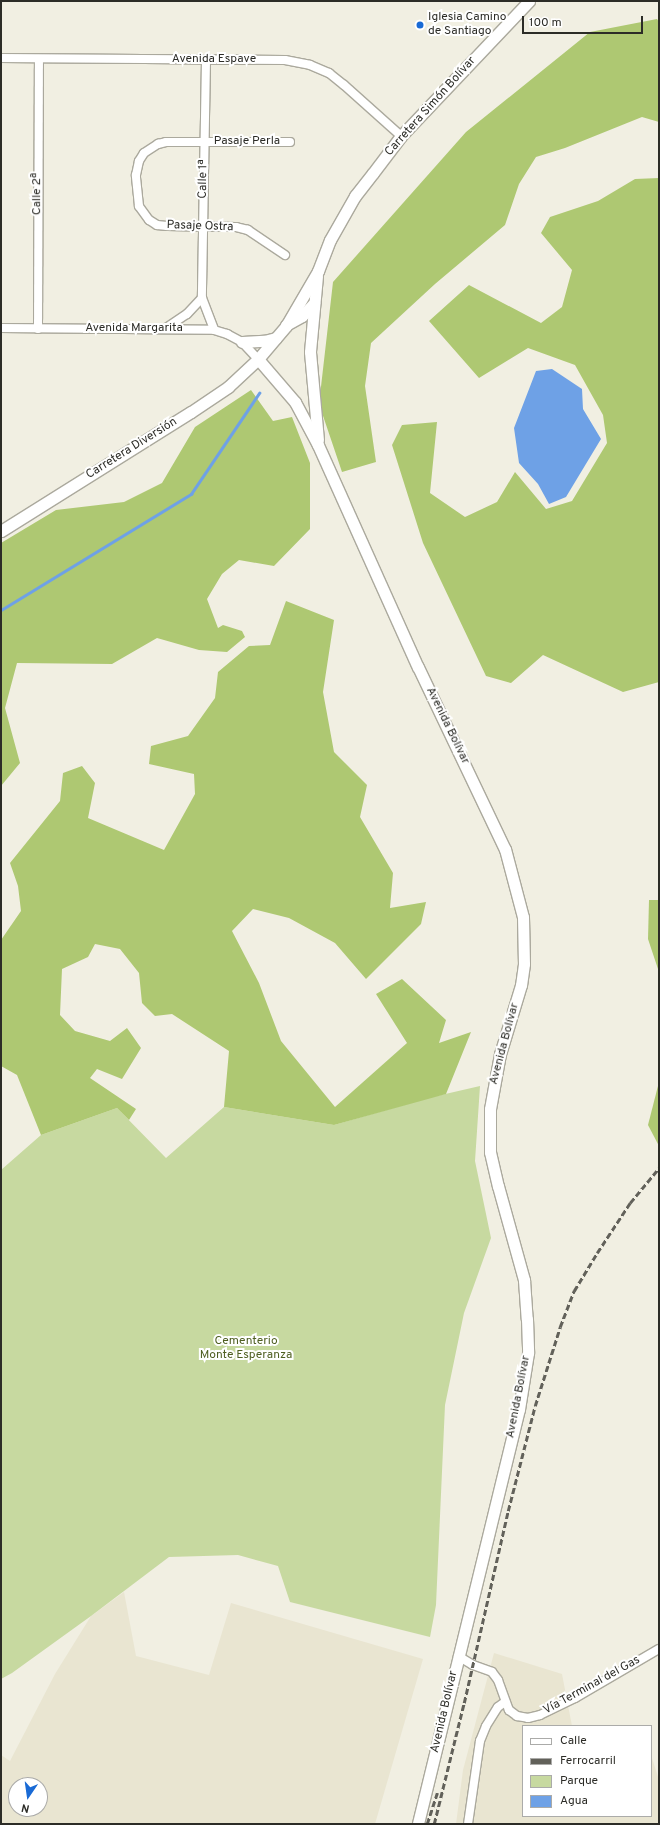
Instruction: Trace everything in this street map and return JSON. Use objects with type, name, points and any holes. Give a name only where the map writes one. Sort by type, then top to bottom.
[{"type":"main road","name":"Carretera Simón Bolívar","points":[[258,359],[286,326],[318,271],[330,240],[355,196],[401,136],[529,1]]},
{"type":"main road","points":[[318,271],[310,334],[310,366],[318,444]]},
{"type":"main road","name":"Carretera Simón Bolívar","points":[[286,326],[302,316],[314,303]]},
{"type":"main road","points":[[242,342],[264,341],[276,338]]},
{"type":"main road","name":"Avenida Bolívar","points":[[258,359],[295,402],[318,444],[415,660],[505,849],[523,917],[524,964],[521,985],[500,1054],[490,1109],[490,1152],[524,1280],[528,1353],[519,1408],[418,1824]]},
{"type":"main road","name":"Carretera Diversión","points":[[1,531],[191,412],[228,387],[258,359]]},
{"type":"street","name":"Avenida Espave","points":[[1,58],[285,60],[310,65],[329,73],[344,84],[401,136]]},
{"type":"street","name":"Calle 2ª","points":[[38,329],[39,59]]},
{"type":"street","name":"Calle 1ª","points":[[202,298],[206,60]]},
{"type":"street","name":"Pasaje Ostra","points":[[205,142],[166,142],[158,144],[144,153],[139,161],[136,175],[139,206],[149,220],[157,225],[236,227],[248,230],[285,255]]},
{"type":"street","name":"Pasaje Perla","points":[[205,142],[290,142]]},
{"type":"street","points":[[166,328],[187,314],[202,298],[214,330]]},
{"type":"street","name":"Avenida Margarita","points":[[1,328],[166,328],[214,330],[227,334],[242,342],[258,359]]},
{"type":"street","name":"Vía Terminal del Gas","points":[[458,1656],[473,1665],[492,1672],[498,1680],[505,1702],[510,1710],[517,1716],[528,1718],[540,1715],[575,1698],[659,1650]]},
{"type":"street","points":[[468,1824],[480,1740],[486,1726],[498,1707],[505,1702]]},
{"type":"shaded area","points":[[124,1592],[136,1656],[209,1675],[231,1603],[423,1659],[375,1824],[1,1824],[1,1755],[10,1761],[55,1674],[91,1616]]},
{"type":"shaded area","points":[[494,1653],[562,1674],[572,1725],[522,1725],[522,1817],[652,1817],[652,1758],[659,1780],[659,1824],[456,1824],[463,1770]]},
{"type":"green space","points":[[657,19],[659,22],[659,122],[642,117],[565,148],[536,157],[519,184],[505,225],[435,284],[371,343],[365,386],[376,462],[342,472],[319,404],[333,282],[466,132],[590,32]]},
{"type":"green space","points":[[659,178],[659,682],[623,692],[543,655],[511,683],[486,676],[423,543],[392,445],[402,425],[437,422],[430,493],[465,517],[497,502],[515,472],[546,509],[572,501],[607,443],[603,415],[575,365],[528,348],[479,378],[429,321],[469,285],[541,323],[562,307],[572,270],[541,233],[550,217],[598,201],[635,179]]},
{"type":"green space","points":[[251,390],[273,421],[292,417],[310,463],[310,529],[274,566],[239,560],[222,574],[207,599],[218,628],[223,625],[242,631],[245,637],[227,652],[199,650],[157,638],[112,664],[17,663],[5,708],[20,763],[1,786],[1,543],[56,510],[124,502],[162,483],[195,427]]},
{"type":"green space","points":[[286,601],[334,620],[323,692],[334,752],[367,785],[360,817],[393,873],[390,908],[426,902],[421,924],[366,979],[335,943],[289,918],[253,909],[232,931],[259,983],[281,1041],[335,1107],[407,1043],[376,994],[402,979],[446,1020],[439,1043],[471,1032],[446,1094],[334,1125],[224,1107],[229,1051],[172,1014],[155,1016],[142,1003],[139,973],[120,949],[95,944],[88,957],[62,969],[60,1015],[75,1031],[110,1041],[127,1028],[141,1048],[122,1079],[97,1069],[90,1078],[136,1109],[129,1120],[117,1108],[41,1135],[17,1075],[1,1066],[1,940],[21,911],[18,886],[10,863],[60,801],[63,773],[82,766],[95,783],[88,818],[164,850],[195,794],[194,774],[149,764],[151,746],[188,736],[215,698],[218,672],[249,646],[270,645]]},
{"type":"green space","points":[[649,900],[659,900],[659,972],[648,939]]},
{"type":"green space","points":[[659,1082],[659,1146],[648,1125]]},
{"type":"green space","name":"Cementerio Monte Esperanza","points":[[480,1086],[475,1161],[491,1238],[464,1313],[445,1405],[436,1605],[430,1637],[290,1602],[278,1566],[238,1555],[169,1557],[91,1616],[12,1673],[1,1679],[1,1170],[41,1135],[117,1108],[166,1158],[224,1107],[334,1125],[428,1098]]},
{"type":"water","points":[[552,369],[582,389],[583,409],[601,439],[566,497],[549,504],[538,484],[519,463],[514,428],[536,371]]},
{"type":"waterway","points":[[1,610],[191,494],[259,393]]},
{"type":"railway","points":[[434,1824],[464,1703],[508,1511],[535,1406],[560,1327],[574,1291],[597,1253],[630,1203],[659,1168]]},
{"type":"railway","points":[[427,1824],[437,1793]]},
{"type":"place","name":"Iglesia Camino de Santiago","points":[[420,25]]}]
